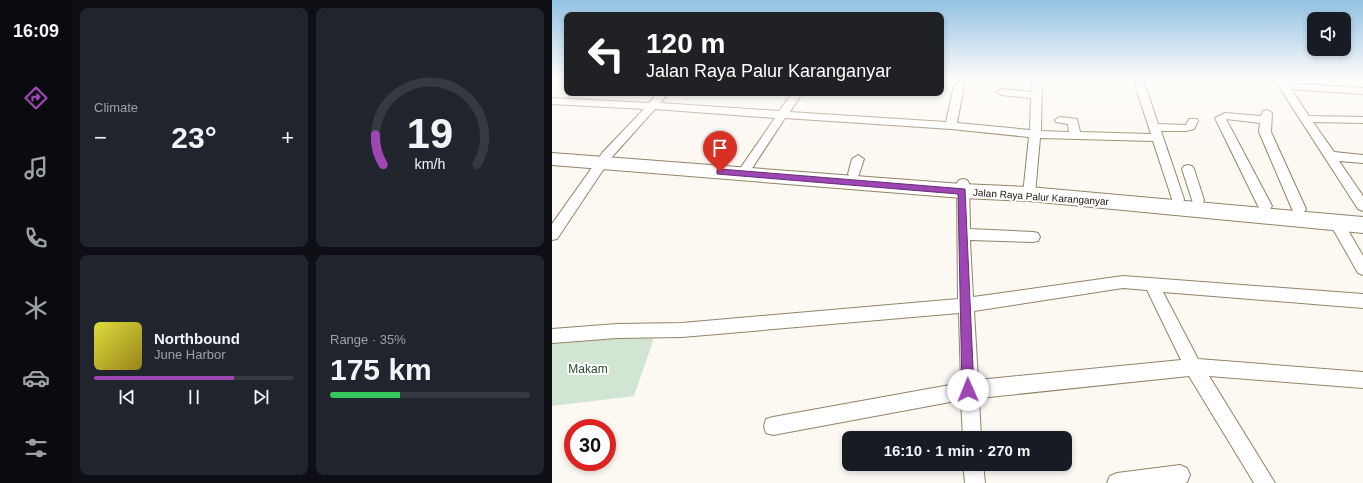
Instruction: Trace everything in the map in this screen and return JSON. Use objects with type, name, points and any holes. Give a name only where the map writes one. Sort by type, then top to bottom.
[{"type":"main road","name":"Jalan Raya Palur Karanganyar","points":[[552,151],[600,165]]},
{"type":"main road","name":"Jalan Raya Palur Karanganyar","points":[[552,159],[600,165],[746,169],[856,166],[962,193]]},
{"type":"main road","name":"Jalan Raya Palur Karanganyar","points":[[746,169],[962,193],[1029,191],[1198,200],[1267,211]]},
{"type":"main road","name":"Jalan Raya Palur Karanganyar","points":[[1029,191],[1301,214],[1336,224],[1363,225]]},
{"type":"main road","name":"Jalan Raya Palur Karanganyar","points":[[1336,224],[1363,214]]},
{"type":"street","points":[[560,102],[652,106],[781,116],[951,126],[1035,134],[1158,138]]},
{"type":"street","points":[[552,235],[600,165],[656,102]]},
{"type":"street","points":[[746,169],[791,102]]},
{"type":"street","points":[[951,126],[956,102]]},
{"type":"street","points":[[1029,191],[1035,134],[1036,102]]},
{"type":"street","points":[[1146,102],[1178,199]]},
{"type":"street","points":[[1294,102],[1363,206]]},
{"type":"street","points":[[1267,211],[1220,118],[1225,116],[1267,116],[1264,132],[1301,214]]},
{"type":"street","points":[[1060,120],[1073,122],[1075,135]]},
{"type":"street","points":[[1306,120],[1363,120]]},
{"type":"street","points":[[1154,127],[1186,128],[1190,127],[1194,121]]},
{"type":"street","points":[[1330,156],[1363,159]]},
{"type":"street","points":[[1188,169],[1198,200]]},
{"type":"street","points":[[962,193],[967,306],[968,390],[971,431]]},
{"type":"street","points":[[1336,224],[1363,269]]},
{"type":"street","points":[[963,234],[1033,237]]},
{"type":"street","points":[[552,336],[617,330],[682,330],[746,326],[967,306],[1123,282],[1363,301]]},
{"type":"street","points":[[1152,284],[1193,367],[1265,483]]},
{"type":"street","points":[[773,426],[968,390],[1193,367],[1363,380]]},
{"type":"street","points":[[974,471],[975,483]]},
{"type":"street","points":[[1117,483],[1180,475]]},
{"type":"green space","name":"Makam","points":[[651,335],[653,341],[634,396],[552,406],[552,340]]},
{"type":"route","points":[[720,172],[962,191],[967,306],[968,390]]}]
